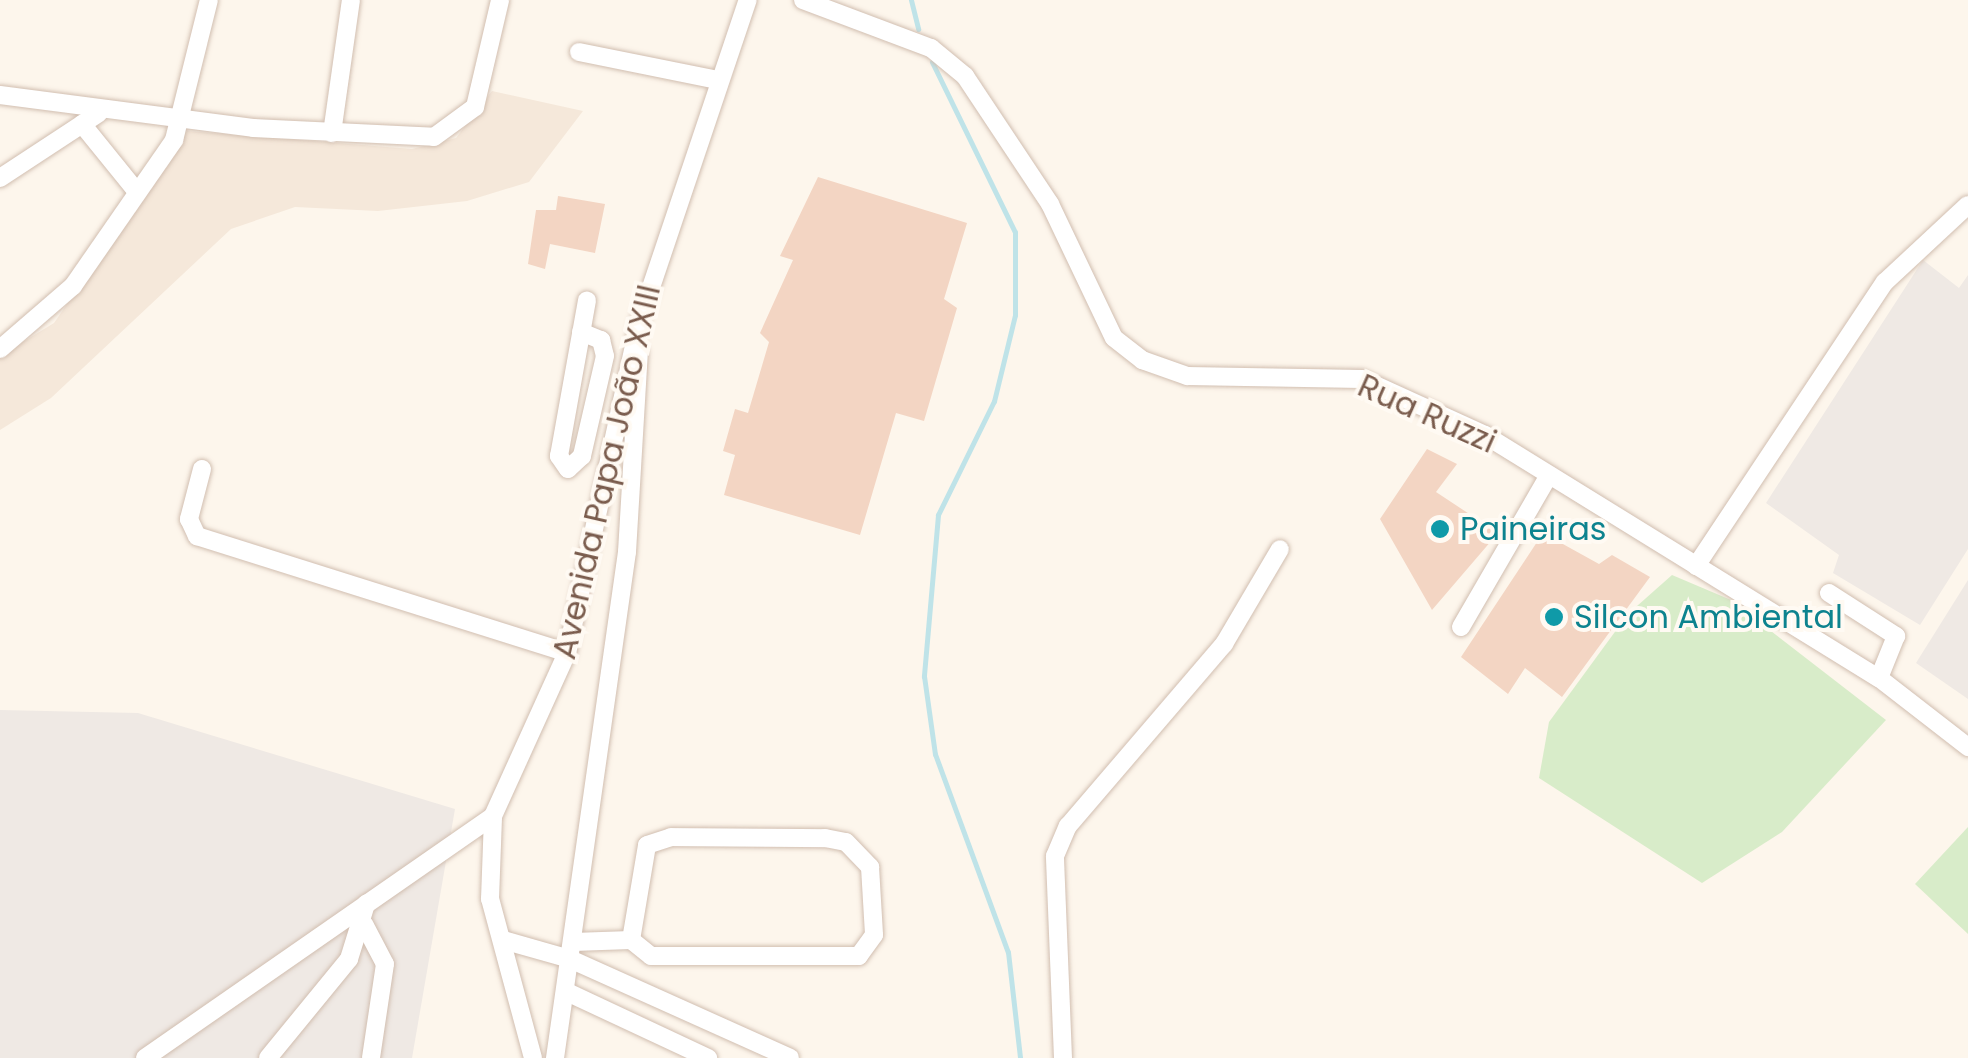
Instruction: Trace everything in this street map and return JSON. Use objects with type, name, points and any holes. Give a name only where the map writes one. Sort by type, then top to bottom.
[{"type":"street","points":[[0,349],[49,315],[184,121],[210,0]]},
{"type":"street","points":[[332,133],[350,0]]},
{"type":"street","points":[[0,95],[184,121],[434,137],[455,126],[484,89],[500,0]]},
{"type":"street","name":"Avenida Papa João XXIII","points":[[532,1058],[490,898],[493,816],[567,653],[638,326],[748,0]]},
{"type":"street","name":"Rua Ruzzi","points":[[804,0],[930,48],[966,76],[1050,204],[1114,338],[1142,360],[1187,376],[1362,380],[1485,435],[1879,678],[1968,747]]},
{"type":"street","points":[[579,52],[718,80]]},
{"type":"street","points":[[0,178],[99,112]]},
{"type":"street","points":[[82,124],[137,192]]},
{"type":"street","points":[[1696,566],[1884,282],[1968,205]]},
{"type":"street","points":[[581,332],[606,346],[606,356],[582,456],[568,469],[559,456],[581,332],[587,301]]},
{"type":"street","points":[[556,1058],[626,552],[638,326]]},
{"type":"street","points":[[202,469],[189,518],[197,536],[567,653]]},
{"type":"street","points":[[1461,627],[1548,477]]},
{"type":"street","points":[[1063,1058],[1056,856],[1068,826],[1224,644],[1280,549]]},
{"type":"street","points":[[1829,593],[1896,636],[1879,678]]},
{"type":"street","points":[[145,1058],[493,816]]},
{"type":"street","points":[[572,951],[631,940],[651,956],[848,960],[874,935],[870,867],[846,842],[825,838],[658,840],[642,856],[631,940]]},
{"type":"street","points":[[268,1058],[348,960],[364,924],[366,904]]},
{"type":"street","points":[[364,924],[385,964],[371,1058]]},
{"type":"street","points":[[503,940],[572,951],[790,1058]]},
{"type":"street","points":[[567,992],[708,1058]]},
{"type":"shaded area","points":[[492,91],[583,111],[529,182],[467,201],[378,211],[295,207],[231,229],[51,398],[0,430],[0,356],[54,323],[187,131],[412,149],[456,138]]},
{"type":"shaded area","points":[[1923,260],[1959,288],[1968,275],[1968,549],[1920,625],[1833,573],[1839,555],[1766,503]]},
{"type":"shaded area","points":[[1968,580],[1968,699],[1916,663]]},
{"type":"shaded area","points":[[0,710],[138,713],[455,809],[412,1058],[0,1058]]},
{"type":"green space","points":[[1672,575],[1731,600],[1886,720],[1782,832],[1702,883],[1539,778],[1549,722],[1628,614]]},
{"type":"green space","points":[[1968,827],[1968,934],[1915,884]]},
{"type":"building","points":[[818,177],[967,223],[944,299],[957,308],[924,421],[896,413],[860,535],[724,495],[735,455],[723,451],[735,409],[748,413],[769,342],[760,333],[793,260],[780,256]]},
{"type":"building","points":[[558,196],[605,204],[595,253],[550,244],[545,269],[528,264],[536,210],[556,210]]},
{"type":"building","name":"Paineiras","points":[[1427,449],[1457,464],[1436,492],[1498,533],[1432,610],[1380,519]]},
{"type":"building","name":"Silcon Ambiental","points":[[1543,533],[1599,564],[1612,555],[1650,577],[1562,697],[1525,668],[1508,694],[1461,657]]},
{"type":"waterway","points":[[911,0],[918,29]]},
{"type":"waterway","points":[[932,62],[1015,232],[1015,315],[994,401],[938,515],[924,676],[935,754],[1008,952],[1020,1058]]},
{"type":"place","name":"Paineiras","points":[[1440,529]]},
{"type":"place","name":"Silcon Ambiental","points":[[1554,617]]}]
